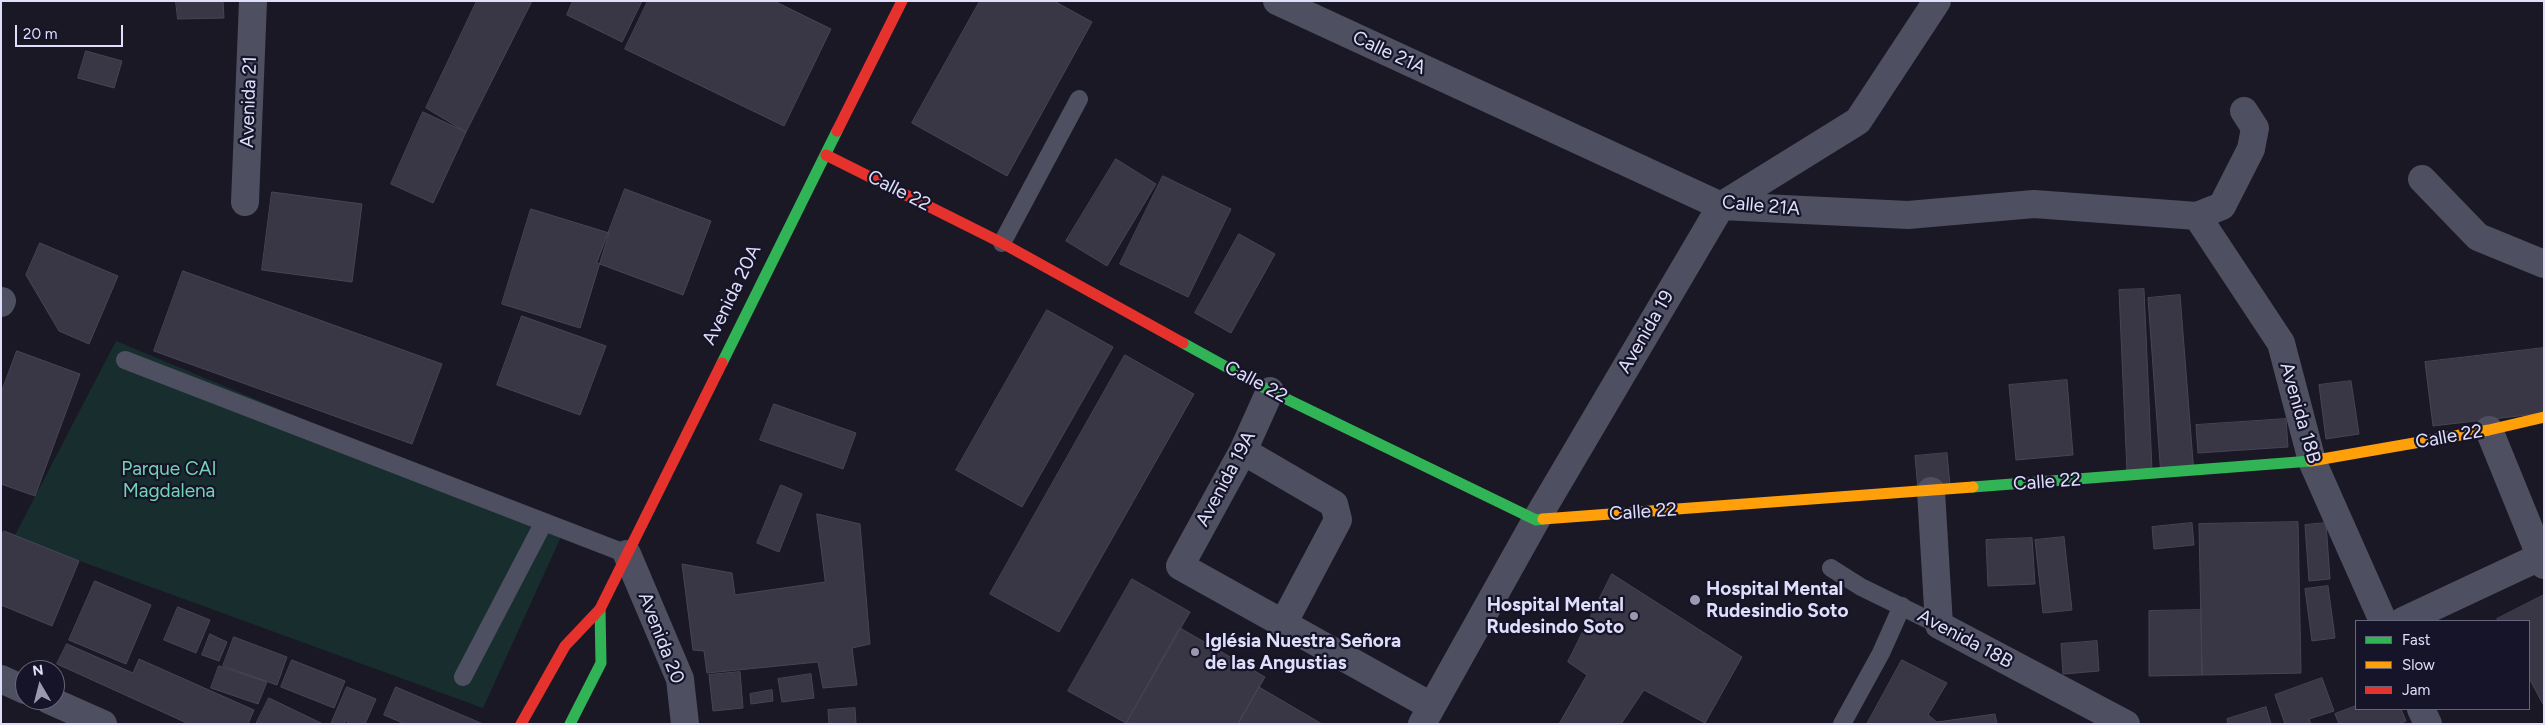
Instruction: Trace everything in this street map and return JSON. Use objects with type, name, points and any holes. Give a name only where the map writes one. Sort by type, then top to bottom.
[{"type":"street","name":"Avenida 21","points":[[245,202],[253,1]]},
{"type":"street","name":"Avenida 20A","points":[[522,724],[565,646],[600,608],[902,1]]},
{"type":"street","name":"Calle 21A","points":[[1277,1],[1721,206],[1908,215],[2034,204],[2197,216]]},
{"type":"street","name":"Avenida 19","points":[[1426,715],[1536,520],[1721,206],[1858,121],[1937,1]]},
{"type":"street","points":[[2197,216],[2222,206],[2251,149],[2254,128],[2244,112]]},
{"type":"street","name":"Calle 22","points":[[826,155],[1002,243],[1270,391],[1536,520],[2312,461],[2489,430],[2544,417]]},
{"type":"street","points":[[2422,179],[2478,237],[2544,264]]},
{"type":"street","name":"Avenida 18B","points":[[2197,216],[2281,343],[2312,461],[2383,620]]},
{"type":"street","name":"Avenida 19A","points":[[1270,391],[1243,451],[1180,566],[1284,622]]},
{"type":"street","points":[[2405,620],[2543,559],[2489,430]]},
{"type":"street","points":[[1243,451],[1334,504],[1338,520],[1284,622],[1426,715]]},
{"type":"street","points":[[1931,491],[1940,625]]},
{"type":"street","name":"Avenida 20","points":[[627,554],[680,679],[684,724]]},
{"type":"street","name":"Avenida 20A","points":[[570,724],[601,663],[600,608]]},
{"type":"street","name":"Avenida 18B","points":[[1940,625],[2126,724]]},
{"type":"street","points":[[1,679],[15,685]]},
{"type":"street","points":[[53,710],[103,724]]},
{"type":"street","points":[[2421,710],[2428,724]]},
{"type":"lane","points":[[1002,243],[1080,99]]},
{"type":"lane","points":[[125,360],[627,554]]},
{"type":"lane","points":[[463,677],[544,522]]},
{"type":"lane","name":"Avenida 18B","points":[[1831,568],[1861,587],[1940,625]]},
{"type":"lane","points":[[1842,724],[1881,653],[1902,606]]},
{"type":"green space","name":"Parque CAI Magdalena","points":[[116,341],[565,528],[483,708],[14,537]]},
{"type":"building","points":[[176,1],[223,1],[224,18],[178,19]]},
{"type":"building","points":[[477,1],[532,1],[466,132],[426,108]]},
{"type":"building","points":[[573,1],[642,1],[622,42],[567,15]]},
{"type":"building","points":[[648,1],[774,1],[831,29],[784,126],[625,49]]},
{"type":"building","points":[[980,1],[1054,1],[1092,22],[1007,176],[912,123]]},
{"type":"building","points":[[86,51],[122,61],[114,88],[78,78]]},
{"type":"building","points":[[423,112],[466,132],[433,203],[391,184]]},
{"type":"building","points":[[1116,159],[1156,184],[1107,266],[1066,241]]},
{"type":"building","points":[[1163,176],[1231,209],[1188,297],[1120,264]]},
{"type":"building","points":[[625,189],[711,221],[683,295],[597,263]]},
{"type":"building","points":[[272,192],[362,204],[352,282],[262,270]]},
{"type":"building","points":[[531,209],[609,233],[580,328],[502,304]]},
{"type":"building","points":[[1239,234],[1275,254],[1231,333],[1195,313]]},
{"type":"building","points":[[40,243],[118,276],[89,344],[59,331],[26,275]]},
{"type":"building","points":[[183,271],[442,364],[412,444],[154,351]]},
{"type":"building","points":[[2144,289],[2152,470],[2127,471],[2119,290]]},
{"type":"building","points":[[2180,295],[2194,474],[2161,476],[2148,298]]},
{"type":"building","points":[[1047,310],[1113,347],[1022,507],[956,470]]},
{"type":"building","points":[[522,316],[606,346],[580,415],[497,385]]},
{"type":"building","points":[[2544,348],[2544,413],[2433,426],[2425,362]]},
{"type":"building","points":[[17,351],[80,374],[35,496],[1,484],[1,393]]},
{"type":"building","points":[[1125,355],[1194,394],[1059,632],[990,594]]},
{"type":"building","points":[[2067,380],[2073,455],[2016,460],[2009,385]]},
{"type":"building","points":[[2351,381],[2359,434],[2326,439],[2319,385]]},
{"type":"building","points":[[774,404],[856,433],[843,469],[760,440]]},
{"type":"building","points":[[2286,419],[2288,447],[2198,453],[2196,425]]},
{"type":"building","points":[[1947,453],[1950,486],[1918,489],[1915,456]]},
{"type":"building","points":[[781,485],[802,494],[779,552],[757,543]]},
{"type":"building","points":[[817,514],[860,524],[870,644],[852,648],[857,685],[823,688],[818,662],[707,673],[704,651],[693,650],[682,564],[732,573],[735,595],[825,582]]},
{"type":"building","points":[[2298,522],[2301,673],[2202,675],[2199,524]]},
{"type":"building","points":[[2192,523],[2194,545],[2154,549],[2152,527]]},
{"type":"building","points":[[2326,523],[2330,579],[2309,581],[2305,525]]},
{"type":"building","points":[[4,531],[79,561],[52,626],[1,605],[1,537]]},
{"type":"building","points":[[2064,537],[2072,610],[2043,613],[2035,540]]},
{"type":"building","points":[[2032,538],[2035,584],[1988,586],[1986,540]]},
{"type":"building","name":"Hospital Mental Rudesindo Soto","points":[[1612,574],[1742,657],[1705,723],[1644,690],[1621,724],[1559,724],[1587,675],[1568,662]]},
{"type":"building","points":[[1132,579],[1190,612],[1126,723],[1068,691]]},
{"type":"building","points":[[95,581],[151,605],[126,664],[69,640]]},
{"type":"building","points":[[2328,586],[2335,638],[2312,641],[2305,589]]},
{"type":"building","points":[[2544,595],[2544,706],[2530,680],[2530,620],[2497,619]]},
{"type":"building","points":[[178,607],[210,620],[196,653],[164,640]]},
{"type":"building","points":[[2201,610],[2202,675],[2149,676],[2149,611]]},
{"type":"building","name":"Iglésia Nuestra Señora de las Angustias","points":[[1180,628],[1265,677],[1238,724],[1126,724]]},
{"type":"building","points":[[210,634],[227,642],[219,661],[202,655]]},
{"type":"building","points":[[234,637],[287,657],[277,685],[223,666]]},
{"type":"building","points":[[2097,641],[2099,671],[2063,674],[2061,644]]},
{"type":"building","points":[[67,644],[133,673],[139,659],[254,710],[248,724],[189,724],[65,668],[65,660],[59,660]]},
{"type":"building","points":[[292,660],[345,681],[334,708],[281,687]]},
{"type":"building","points":[[1902,660],[1947,683],[1928,715],[1937,722],[1995,714],[1997,724],[1867,724]]},
{"type":"building","points":[[219,666],[267,682],[258,704],[211,688]]},
{"type":"building","points":[[740,672],[743,708],[713,711],[709,675]]},
{"type":"building","points":[[811,674],[814,698],[782,702],[778,679]]},
{"type":"building","points":[[2322,678],[2334,711],[2309,719],[2311,724],[2285,724],[2275,695]]},
{"type":"building","points":[[347,687],[376,699],[365,724],[351,724],[345,721],[344,724],[331,724]]},
{"type":"building","points":[[396,687],[483,724],[405,724],[384,715]]},
{"type":"building","points":[[1259,687],[1322,724],[1238,724]]},
{"type":"building","points":[[772,690],[773,701],[751,704],[750,694]]},
{"type":"building","points":[[269,698],[323,724],[256,724]]},
{"type":"building","points":[[2355,706],[2355,710],[2401,710],[2406,721],[2398,724],[2339,724],[2335,714]]},
{"type":"building","points":[[2266,707],[2271,724],[2228,724],[2227,719]]},
{"type":"building","points":[[855,708],[856,724],[829,724],[828,710]]},
{"type":"traffic: fast","points":[[722,363],[837,131]]},
{"type":"traffic: fast","points":[[1183,343],[1270,391],[1536,520],[1543,519]]},
{"type":"traffic: fast","points":[[1973,487],[2311,461]]},
{"type":"traffic: fast","points":[[570,724],[601,663],[600,609]]},
{"type":"traffic: slow","points":[[2311,461],[2489,430],[2544,417]]},
{"type":"traffic: slow","points":[[1543,519],[1973,487]]},
{"type":"traffic: jam","points":[[837,131],[902,1]]},
{"type":"traffic: jam","points":[[826,155],[1002,243],[1183,343]]},
{"type":"traffic: jam","points":[[521,724],[565,646],[600,609],[722,363]]},
{"type":"place","name":"Hospital Mental Rudesindio Soto","points":[[1695,600]]},
{"type":"place","name":"Hospital Mental Rudesindo Soto","points":[[1634,616]]},
{"type":"place","name":"Iglésia Nuestra Señora de las Angustias","points":[[1195,652]]}]
